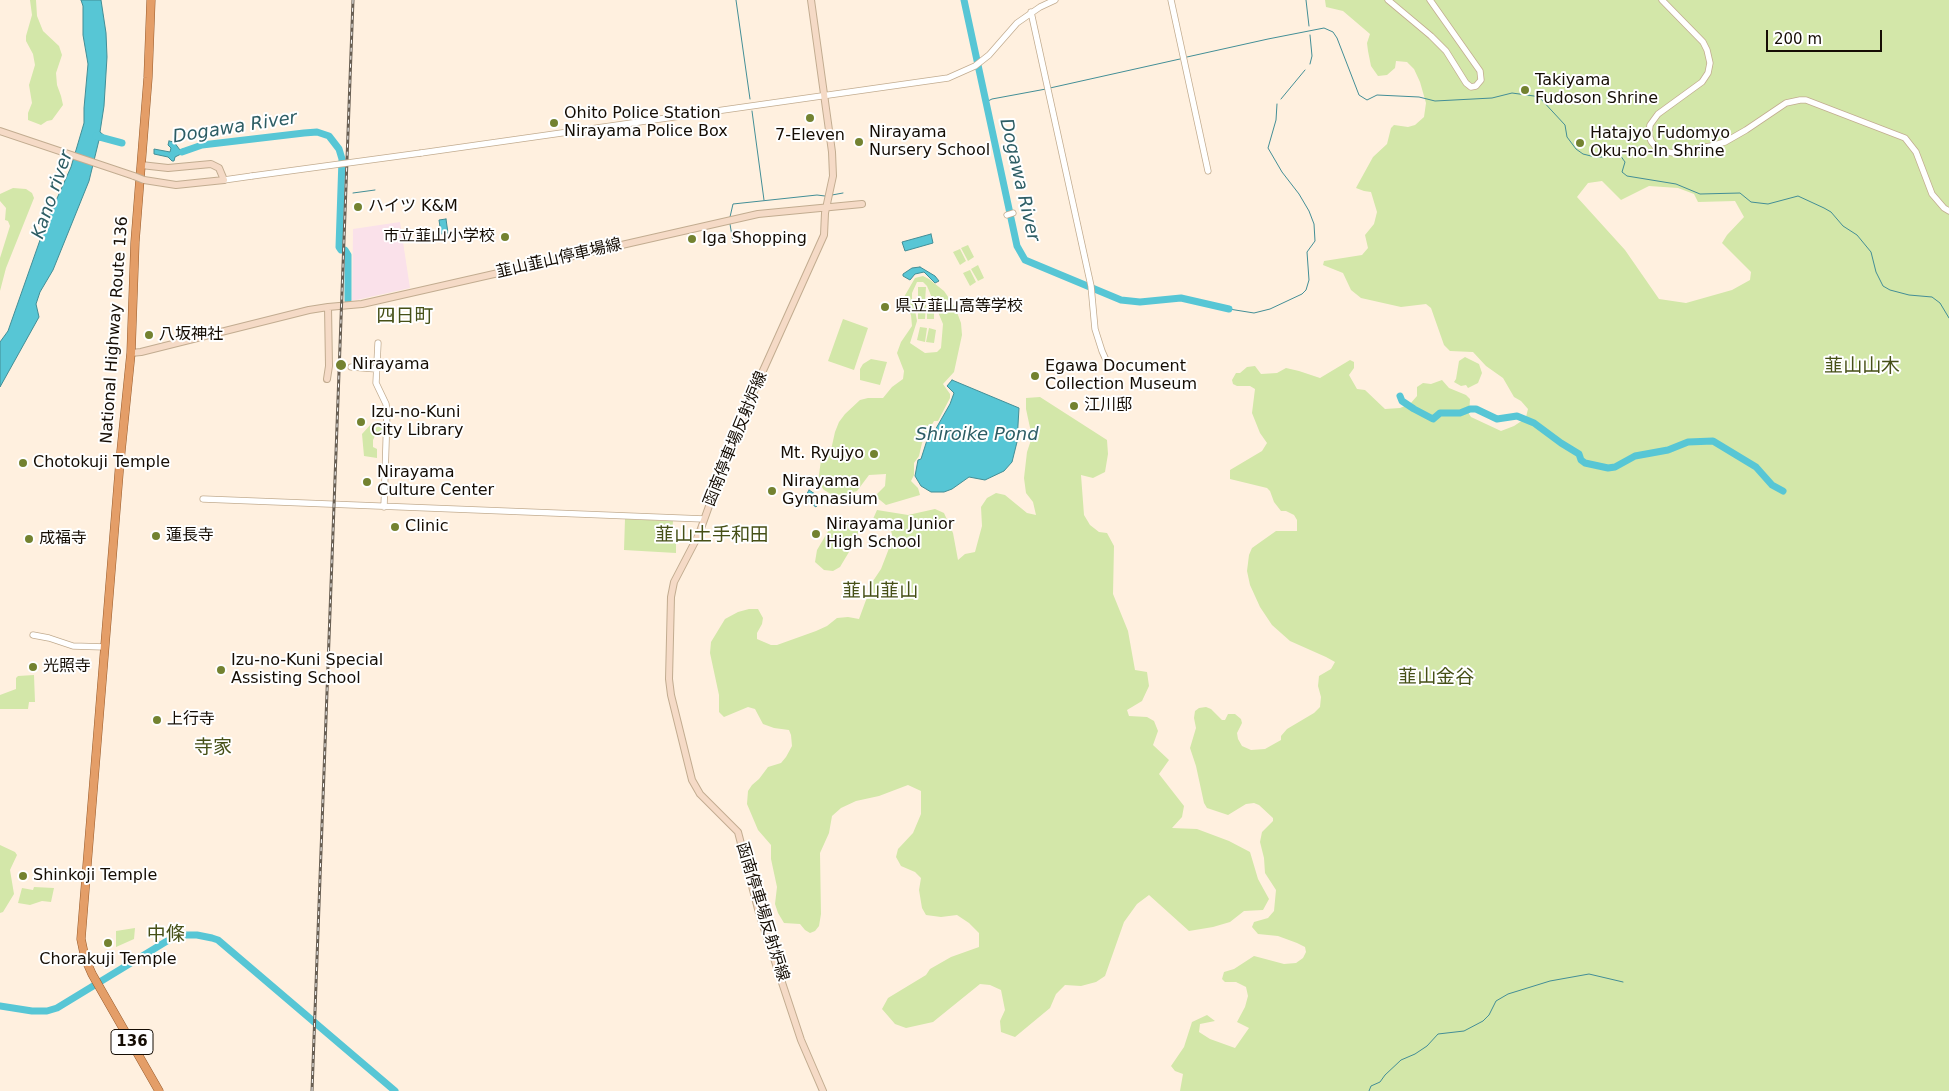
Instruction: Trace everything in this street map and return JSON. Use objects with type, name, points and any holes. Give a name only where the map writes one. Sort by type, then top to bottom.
[{"type":"highway","name":"National Highway Route 136","points":[[151,0],[131,353],[81,939],[85,958],[159,1091]]},
{"type":"main road","name":"函南停車場反射炉線","points":[[812,0],[832,152],[833,176],[822,240],[758,384],[723,467],[704,519],[672,588],[670,688],[692,780],[700,794],[738,832],[765,931],[801,1040],[823,1091]]},
{"type":"main road","points":[[0,131],[11,133],[156,182],[183,185],[224,180],[219,168],[211,164],[168,168],[141,165]]},
{"type":"main road","name":"韮山韮山停車場線","points":[[131,353],[309,310],[362,304],[758,214],[862,204]]},
{"type":"main road","points":[[327,379],[329,366],[328,307]]},
{"type":"street","points":[[224,180],[941,80],[978,65],[1016,23],[1031,12],[1056,0]]},
{"type":"street","points":[[1171,0],[1208,171]]},
{"type":"street","points":[[1388,0],[1446,51],[1466,83],[1471,87],[1476,86],[1481,80],[1480,71],[1430,0]]},
{"type":"street","points":[[1662,0],[1703,42],[1708,50],[1710,63],[1708,73],[1702,82],[1658,114],[1650,125],[1649,134],[1651,141],[1658,150],[1673,154],[1725,142],[1786,103],[1806,100],[1905,138],[1916,152],[1932,194],[1949,211]]},
{"type":"street","points":[[1031,12],[1091,289],[1094,329],[1110,369]]},
{"type":"street","points":[[378,343],[376,382],[387,412],[384,507]]},
{"type":"street","points":[[351,367],[376,369]]},
{"type":"street","points":[[203,499],[704,519]]},
{"type":"street","points":[[33,635],[73,646],[105,647]]},
{"type":"shaded area","points":[[400,222],[410,288],[352,301],[353,229]]},
{"type":"green space","points":[[30,0],[36,0],[37,16],[43,31],[59,46],[62,55],[56,73],[57,85],[63,105],[52,120],[41,125],[28,120],[28,113],[32,103],[29,85],[35,65],[33,54],[26,41],[32,15]]},
{"type":"green space","points":[[1325,0],[1949,0],[1949,1091],[1180,1091],[1183,1074],[1175,1071],[1171,1066],[1184,1047],[1192,1022],[1207,1015],[1215,1021],[1200,1024],[1199,1032],[1210,1039],[1235,1048],[1249,1028],[1237,1022],[1245,1007],[1248,996],[1246,987],[1236,982],[1225,982],[1222,979],[1224,972],[1234,969],[1254,956],[1284,964],[1296,963],[1303,958],[1306,952],[1305,947],[1297,943],[1278,936],[1258,934],[1252,927],[1254,922],[1268,918],[1274,911],[1276,890],[1265,873],[1260,842],[1262,832],[1273,821],[1273,818],[1259,805],[1254,803],[1246,804],[1228,815],[1207,808],[1204,803],[1190,748],[1196,728],[1195,711],[1206,707],[1211,709],[1222,720],[1225,720],[1228,714],[1235,714],[1241,719],[1242,723],[1237,733],[1242,746],[1251,750],[1265,749],[1281,740],[1281,736],[1287,729],[1314,713],[1320,707],[1319,676],[1331,669],[1335,662],[1290,641],[1272,625],[1260,607],[1250,585],[1247,571],[1252,548],[1276,531],[1297,531],[1297,520],[1294,515],[1281,511],[1267,488],[1230,479],[1230,470],[1262,451],[1267,443],[1260,433],[1252,413],[1255,389],[1250,386],[1237,386],[1233,384],[1232,380],[1236,373],[1240,373],[1247,367],[1255,366],[1261,374],[1277,373],[1286,368],[1320,378],[1350,360],[1354,362],[1354,368],[1349,375],[1357,389],[1365,390],[1385,409],[1400,408],[1410,404],[1417,396],[1417,387],[1423,383],[1431,384],[1442,380],[1449,388],[1466,395],[1470,399],[1469,414],[1471,417],[1501,431],[1523,420],[1528,409],[1521,401],[1514,397],[1503,378],[1486,366],[1473,352],[1450,351],[1444,345],[1431,308],[1426,304],[1401,307],[1361,298],[1351,290],[1343,273],[1323,265],[1324,261],[1362,255],[1368,248],[1365,235],[1374,224],[1377,212],[1371,192],[1356,188],[1373,157],[1387,144],[1391,128],[1394,125],[1408,127],[1415,125],[1424,117],[1426,103],[1414,69],[1407,62],[1396,61],[1395,68],[1387,75],[1378,76],[1371,66],[1368,51],[1367,43],[1370,34],[1343,11],[1326,7]],"holes":[[[1602,181],[1621,200],[1649,186],[1678,188],[1694,194],[1698,202],[1735,201],[1744,217],[1722,243],[1751,272],[1750,280],[1732,290],[1686,303],[1659,299],[1625,250],[1577,197],[1588,183]]]},
{"type":"green space","points":[[13,188],[26,189],[32,193],[34,198],[6,268],[0,291],[0,258],[10,226],[8,221],[5,220],[6,208],[0,201],[0,194]]},
{"type":"green space","points":[[968,245],[974,257],[968,261],[961,248]]},
{"type":"green space","points":[[960,249],[966,261],[960,265],[953,252]]},
{"type":"green space","points":[[978,265],[984,278],[978,281],[971,269]]},
{"type":"green space","points":[[970,270],[976,282],[970,286],[963,273]]},
{"type":"green space","points":[[923,276],[944,291],[955,307],[961,323],[962,335],[954,372],[943,384],[950,394],[950,398],[938,421],[934,421],[922,443],[919,456],[914,463],[914,475],[911,481],[918,488],[920,495],[886,505],[875,496],[885,486],[886,474],[869,475],[857,491],[836,497],[824,490],[818,482],[821,460],[831,450],[835,432],[845,414],[860,400],[883,398],[892,387],[903,379],[904,371],[897,353],[901,342],[912,326],[911,315],[905,305],[904,297],[915,278]],"holes":[[[917,282],[923,282],[927,286],[943,324],[941,348],[937,352],[925,353],[910,343],[917,321],[912,302],[912,293]]]},
{"type":"green space","points":[[918,287],[926,287],[925,301],[918,301]]},
{"type":"green space","points":[[918,305],[926,305],[925,319],[918,319]]},
{"type":"green space","points":[[927,305],[934,305],[934,319],[927,319]]},
{"type":"green space","points":[[843,319],[868,328],[854,370],[828,361]]},
{"type":"green space","points":[[920,327],[927,328],[925,342],[917,340]]},
{"type":"green space","points":[[929,328],[936,330],[934,343],[926,342]]},
{"type":"green space","points":[[1465,357],[1479,364],[1482,373],[1478,383],[1468,388],[1466,385],[1461,386],[1454,382],[1459,361]]},
{"type":"green space","points":[[871,359],[887,362],[880,385],[860,380],[860,369],[863,364]]},
{"type":"green space","points":[[1040,397],[1107,440],[1108,454],[1105,472],[1093,478],[1081,475],[1084,515],[1090,525],[1099,532],[1107,533],[1114,546],[1113,594],[1128,631],[1135,670],[1147,672],[1149,686],[1142,701],[1127,710],[1129,716],[1147,717],[1154,721],[1158,731],[1153,745],[1169,760],[1159,774],[1184,806],[1182,817],[1172,828],[1197,829],[1229,841],[1250,852],[1258,879],[1269,899],[1263,910],[1244,911],[1230,922],[1189,931],[1149,895],[1137,904],[1124,922],[1105,976],[1096,982],[1081,986],[1065,985],[1056,994],[1050,1008],[1015,1037],[1001,1032],[1000,1021],[1005,1010],[1001,990],[990,985],[980,984],[933,1022],[906,1028],[895,1024],[882,1009],[888,998],[951,957],[979,947],[979,933],[957,915],[941,917],[926,915],[922,908],[919,890],[921,878],[915,872],[901,866],[896,857],[898,849],[913,833],[921,814],[921,791],[908,785],[879,796],[856,801],[841,808],[832,816],[829,833],[820,853],[821,914],[819,926],[810,933],[800,924],[784,923],[775,904],[777,887],[771,859],[771,845],[758,830],[747,804],[748,791],[752,785],[768,767],[781,763],[786,757],[792,746],[791,735],[789,730],[763,724],[755,709],[748,707],[724,717],[719,712],[719,695],[710,653],[711,642],[725,619],[749,609],[758,609],[763,618],[757,633],[757,639],[771,645],[777,645],[816,631],[827,626],[837,618],[859,619],[873,581],[881,569],[893,538],[890,527],[878,526],[873,519],[877,510],[908,515],[935,509],[944,513],[953,533],[958,560],[965,554],[975,552],[982,526],[981,507],[987,498],[996,493],[1005,495],[1027,513],[1036,515],[1033,502],[1026,493],[1024,478],[1027,452],[1032,437],[1026,409],[1026,398]]},
{"type":"green space","points":[[372,423],[375,428],[380,426],[383,428],[382,433],[376,434],[373,440],[373,447],[377,449],[377,458],[364,456],[362,434]]},
{"type":"green space","points":[[625,519],[673,521],[672,539],[676,543],[676,553],[624,550]]},
{"type":"green space","points":[[840,519],[853,523],[858,530],[858,537],[840,567],[833,571],[824,570],[815,562],[817,550],[833,523]]},
{"type":"green space","points":[[34,675],[35,702],[29,702],[28,709],[0,709],[0,695],[16,689],[16,678],[18,676]]},
{"type":"green space","points":[[0,845],[15,852],[17,855],[10,870],[14,894],[3,912],[0,913]]},
{"type":"green space","points":[[34,887],[54,888],[51,902],[42,901],[30,905],[18,903],[22,888],[33,890]]},
{"type":"green space","points":[[135,928],[134,939],[116,947],[116,931]]},
{"type":"water","points":[[81,0],[101,0],[106,33],[107,57],[104,106],[100,132],[106,137],[105,140],[99,140],[89,181],[53,270],[40,292],[36,304],[39,317],[0,387],[0,342],[8,331],[46,223],[71,167],[84,123],[88,64],[83,35],[83,6]]},
{"type":"water","points":[[169,141],[174,142],[180,150],[190,147],[191,149],[175,157],[174,161],[168,157],[154,154],[154,149],[170,152]]},
{"type":"water","points":[[446,219],[448,233],[441,234],[439,220]]},
{"type":"water","points":[[931,234],[933,243],[905,251],[902,242]]},
{"type":"water","points":[[920,267],[935,276],[939,281],[935,283],[924,272],[915,274],[910,280],[903,276],[912,268]]},
{"type":"water","name":"Shiroike Pond","points":[[952,380],[1019,408],[1017,442],[1012,462],[1004,471],[985,480],[969,477],[952,489],[944,492],[931,492],[921,486],[915,476],[918,460],[921,459],[928,437],[934,432],[950,404],[954,393],[947,386]]},
{"type":"water","points":[[809,490],[821,498],[816,507],[804,499]]},
{"type":"waterway","points":[[736,0],[750,99]]},
{"type":"waterway","name":"Dogawa River","points":[[964,0],[1017,246],[1025,260],[1121,300],[1140,302],[1181,298],[1229,309]]},
{"type":"waterway","points":[[1306,0],[1309,26]]},
{"type":"waterway","points":[[1187,57],[1324,28],[1333,32],[1337,38],[1359,95],[1367,100],[1377,95],[1419,97],[1435,101],[1492,98],[1512,93],[1540,98],[1565,125],[1567,137],[1576,149],[1583,154],[1595,157],[1604,157],[1614,153],[1620,155],[1625,162],[1622,172],[1627,176],[1676,184],[1700,194],[1740,193],[1751,202],[1768,204],[1798,196],[1824,208],[1831,212],[1843,226],[1857,235],[1871,252],[1876,272],[1883,286],[1909,295],[1932,297],[1940,303],[1949,318]]},
{"type":"waterway","points":[[1310,35],[1312,56],[1310,64]]},
{"type":"waterway","points":[[1050,88],[1180,59]]},
{"type":"waterway","points":[[1281,99],[1305,70]]},
{"type":"waterway","points":[[986,102],[992,99],[1046,89]]},
{"type":"waterway","points":[[1229,309],[1254,313],[1270,309],[1302,294],[1306,290],[1309,280],[1307,252],[1315,241],[1314,224],[1299,194],[1282,172],[1268,148],[1276,120],[1277,104]]},
{"type":"waterway","points":[[752,111],[764,200]]},
{"type":"waterway","name":"Dogawa River","points":[[182,152],[202,145],[304,133],[317,132],[329,136],[339,149],[342,159],[339,247],[341,250],[345,250],[348,255],[348,300]]},
{"type":"waterway","name":"Dogawa River","points":[[96,136],[122,143]]},
{"type":"waterway","points":[[353,193],[375,190]]},
{"type":"waterway","points":[[832,195],[843,193]]},
{"type":"waterway","points":[[730,217],[733,204],[817,195],[825,196]]},
{"type":"waterway","points":[[730,224],[733,242]]},
{"type":"waterway","name":"Dogawa River","points":[[1400,396],[1402,401],[1433,419],[1440,413],[1460,413],[1470,409],[1476,409],[1497,419],[1517,416],[1534,423],[1579,454],[1581,460],[1585,463],[1608,468],[1615,467],[1635,456],[1668,450],[1688,442],[1713,441],[1756,467],[1772,485],[1783,491]]},
{"type":"waterway","points":[[0,1006],[32,1011],[47,1011],[57,1008],[167,941],[184,935],[212,938],[218,940],[395,1091]]},
{"type":"waterway","points":[[1369,1091],[1371,1086],[1380,1082],[1401,1060],[1427,1046],[1438,1034],[1464,1031],[1483,1021],[1489,1015],[1496,1001],[1508,994],[1550,981],[1589,974],[1623,982]]},
{"type":"railway","points":[[312,1091],[353,0]]},
{"type":"place","name":"Takiyama Fudoson Shrine","points":[[1525,90]]},
{"type":"place","name":"7-Eleven","points":[[810,118]]},
{"type":"place","name":"Ohito Police Station Nirayama Police Box","points":[[554,123]]},
{"type":"place","name":"Nirayama Nursery School","points":[[859,142]]},
{"type":"place","name":"Hatajyo Fudomyo Oku-no-In Shrine","points":[[1580,143]]},
{"type":"place","name":"ハイツ K&M","points":[[358,207]]},
{"type":"place","name":"市立韮山小学校","points":[[505,237]]},
{"type":"place","name":"Iga Shopping","points":[[692,239]]},
{"type":"place","name":"県立韮山高等学校","points":[[885,307]]},
{"type":"place","name":"八坂神社","points":[[149,335]]},
{"type":"place","name":"Nirayama","points":[[341,365]]},
{"type":"place","name":"Egawa Document Collection Museum","points":[[1035,376]]},
{"type":"place","name":"江川邸","points":[[1074,406]]},
{"type":"place","name":"Izu-no-Kuni City Library","points":[[361,422]]},
{"type":"place","name":"Mt. Ryujyo","points":[[874,454]]},
{"type":"place","name":"Chotokuji Temple","points":[[23,463]]},
{"type":"place","name":"Nirayama Culture Center","points":[[367,482]]},
{"type":"place","name":"Nirayama Gymnasium","points":[[772,491]]},
{"type":"place","name":"Clinic","points":[[395,527]]},
{"type":"place","name":"Nirayama Junior High School","points":[[816,534]]},
{"type":"place","name":"蓮長寺","points":[[156,536]]},
{"type":"place","name":"成福寺","points":[[29,539]]},
{"type":"place","name":"光照寺","points":[[33,667]]},
{"type":"place","name":"Izu-no-Kuni Special Assisting School","points":[[221,670]]},
{"type":"place","name":"上行寺","points":[[157,720]]},
{"type":"place","name":"Shinkoji Temple","points":[[23,876]]},
{"type":"place","name":"Chorakuji Temple","points":[[108,943]]},
{"type":"district","name":"四日町","points":[[405,317]]},
{"type":"district","name":"韮山山木","points":[[1862,367]]},
{"type":"district","name":"韮山土手和田","points":[[712,536]]},
{"type":"district","name":"韮山韮山","points":[[880,592]]},
{"type":"district","name":"韮山金谷","points":[[1436,678]]},
{"type":"district","name":"寺家","points":[[213,748]]},
{"type":"district","name":"中條","points":[[166,935]]},
{"type":"water label","name":"Kano river","points":[[53,195]]}]
